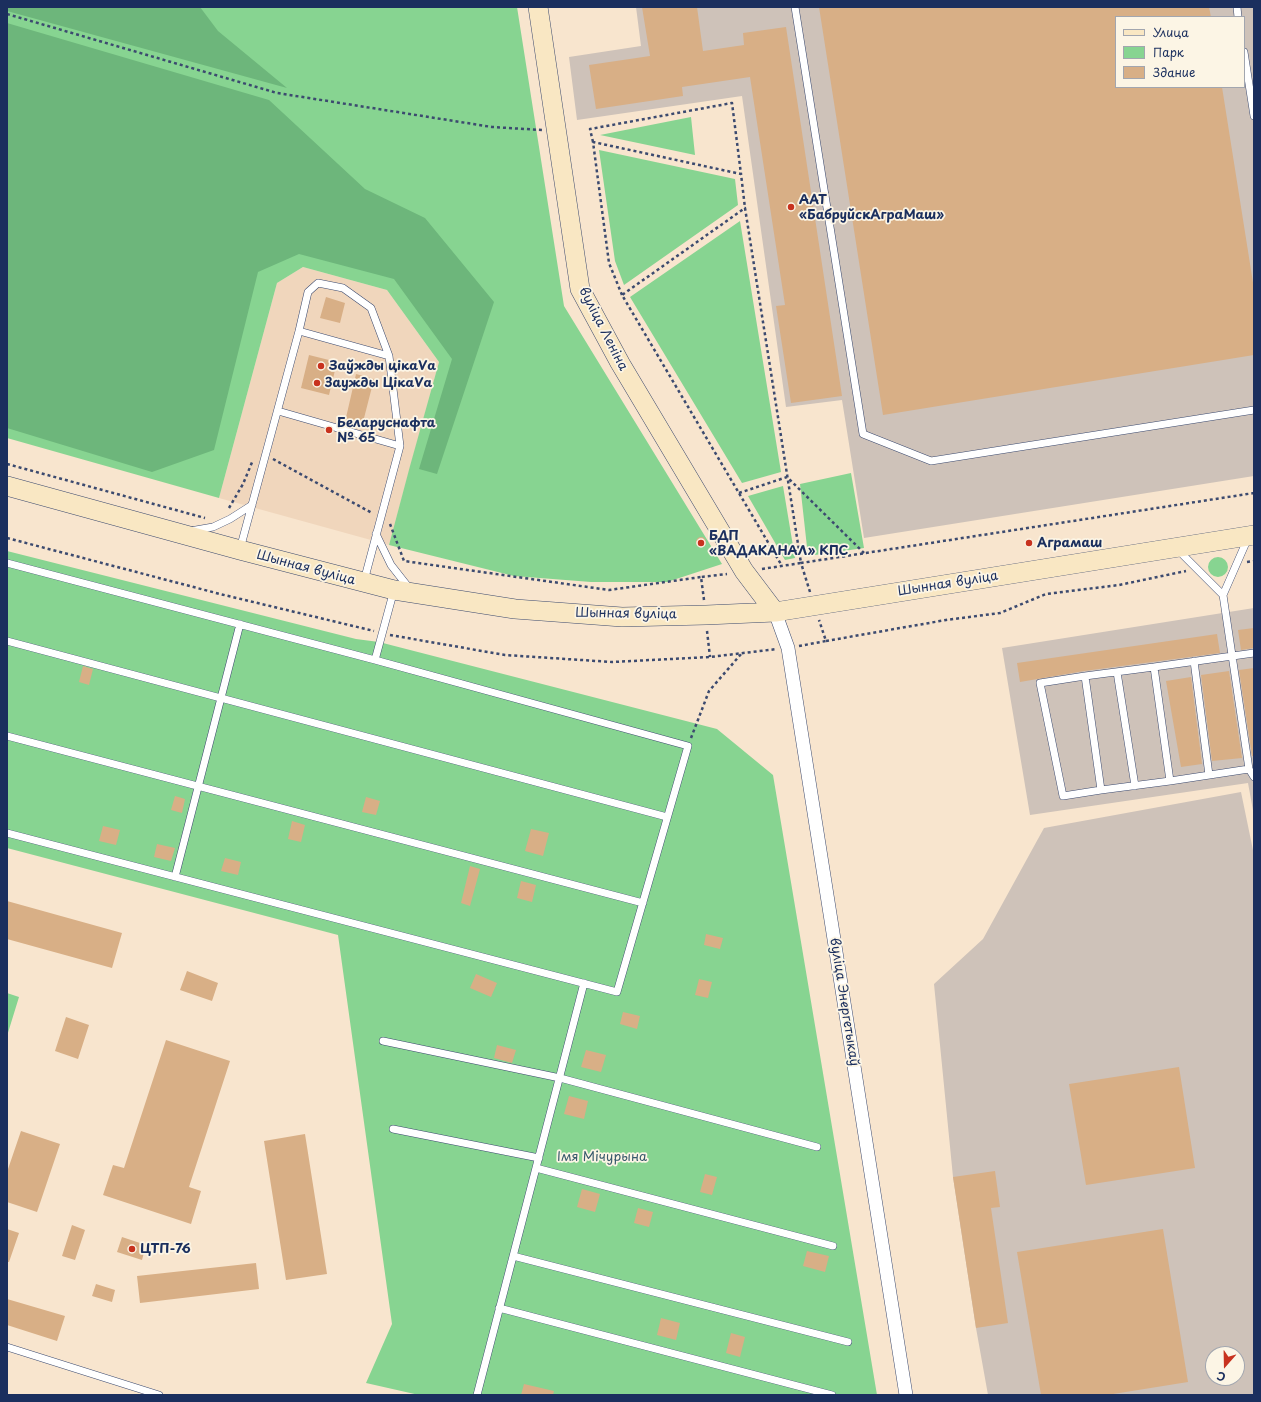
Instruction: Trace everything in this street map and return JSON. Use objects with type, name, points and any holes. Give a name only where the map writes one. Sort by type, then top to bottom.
[{"type":"main road","name":"вуліца Леніна","points":[[538,7],[580,289],[620,363],[744,571],[775,612]]},
{"type":"main road","name":"Шынная вуліца","points":[[7,486],[240,550],[394,590],[530,610],[622,617],[775,612],[1251,535]]},
{"type":"street","name":"вуліца Энергетыкаў","points":[[775,612],[788,648],[906,1395]]},
{"type":"lane","points":[[795,7],[863,434],[931,461],[1254,410]]},
{"type":"lane","points":[[1245,58],[1254,116]]},
{"type":"lane","points":[[240,550],[300,331],[308,292],[318,283],[343,288],[371,308],[388,356],[400,446],[363,583]]},
{"type":"lane","points":[[300,331],[388,356]]},
{"type":"lane","points":[[278,411],[400,446]]},
{"type":"lane","points":[[178,533],[213,527],[230,519],[252,505]]},
{"type":"lane","points":[[376,534],[392,565],[413,593]]},
{"type":"lane","points":[[1251,535],[1223,595],[1249,769],[1254,776]]},
{"type":"lane","points":[[1175,547],[1223,595]]},
{"type":"lane","points":[[7,563],[375,660],[688,746],[617,992],[7,833]]},
{"type":"lane","points":[[375,660],[394,590]]},
{"type":"lane","points":[[175,877],[240,624]]},
{"type":"lane","points":[[7,641],[667,817]]},
{"type":"lane","points":[[1249,769],[1063,796],[1040,683],[1254,653]]},
{"type":"lane","points":[[1194,661],[1209,775]]},
{"type":"lane","points":[[1154,667],[1170,781]]},
{"type":"lane","points":[[1117,672],[1135,786]]},
{"type":"lane","points":[[1085,676],[1101,790]]},
{"type":"lane","points":[[7,736],[643,903]]},
{"type":"lane","points":[[477,1395],[584,983]]},
{"type":"lane","points":[[383,1041],[560,1078],[816,1146]]},
{"type":"lane","points":[[393,1129],[539,1158]]},
{"type":"lane","points":[[536,1168],[833,1246]]},
{"type":"lane","points":[[513,1256],[848,1342]]},
{"type":"lane","points":[[500,1308],[832,1395]]},
{"type":"lane","points":[[7,1347],[159,1395]]},
{"type":"path","points":[[7,14],[278,93],[492,127],[557,131]]},
{"type":"path","points":[[782,566],[622,294],[609,263],[590,129],[732,103],[745,208],[801,563],[813,605],[826,641]]},
{"type":"path","points":[[593,142],[741,174]]},
{"type":"path","points":[[622,294],[745,208]]},
{"type":"path","points":[[223,512],[229,508],[243,484],[256,452],[266,455],[380,518],[390,522],[404,561],[609,590],[782,566],[1254,493]]},
{"type":"path","points":[[7,464],[223,522]]},
{"type":"path","points":[[739,492],[787,477]]},
{"type":"path","points":[[787,477],[864,553]]},
{"type":"path","points":[[788,648],[1000,613],[1046,594],[1119,585],[1197,569]]},
{"type":"path","points":[[701,577],[710,657]]},
{"type":"path","points":[[688,746],[709,691],[742,653]]},
{"type":"shaded area","name":"ААТ «БабруйскАграМаш»","points":[[636,7],[1254,7],[1254,476],[864,538],[842,400],[786,407],[742,96],[577,120],[569,57],[641,46]]},
{"type":"shaded area","name":"Беларуснафта № 65","points":[[303,267],[387,290],[439,362],[389,545],[219,498],[277,283]]},
{"type":"shaded area","points":[[1254,608],[1254,816],[1248,783],[1030,815],[1002,648]]},
{"type":"shaded area","points":[[1241,792],[1254,855],[1254,1395],[988,1395],[976,1328],[953,1177],[934,984],[983,939],[1044,828]]},
{"type":"green space","points":[[7,7],[517,7],[564,306],[722,564],[667,582],[591,582],[514,576],[389,545],[439,362],[387,290],[303,267],[277,283],[219,498],[7,438]]},
{"type":"green space","points":[[7,7],[200,7],[218,31],[287,88],[7,11]]},
{"type":"green space","points":[[7,23],[269,100],[365,189],[425,218],[494,302],[437,474],[419,469],[452,359],[394,279],[299,254],[258,272],[214,450],[152,472],[7,428]]},
{"type":"green space","points":[[691,117],[695,155],[600,135]]},
{"type":"green space","points":[[599,150],[735,179],[738,205],[624,285],[615,261]]},
{"type":"green space","points":[[740,221],[781,472],[742,483],[630,297]]},
{"type":"green space","points":[[851,473],[864,548],[808,556],[800,484]]},
{"type":"green space","points":[[783,486],[795,558],[785,560],[748,496]]},
{"type":"green space","name":"Імя Мічурына","points":[[7,551],[356,639],[379,642],[717,729],[773,775],[877,1395],[419,1395],[366,1383],[392,1324],[338,935],[7,848]]},
{"type":"green space","points":[[1214,557],[1222,557],[1228,563],[1228,571],[1222,577],[1214,577],[1208,571],[1208,563]]},
{"type":"green space","points":[[7,993],[19,997],[7,1036]]},
{"type":"building","name":"ААТ «БабруйскАграМаш»","points":[[642,7],[697,7],[703,51],[744,45],[743,33],[786,27],[842,396],[791,403],[776,306],[785,305],[750,77],[682,87],[683,96],[596,109],[589,65],[650,56]]},
{"type":"building","points":[[819,7],[1209,7],[1211,16],[1115,16],[1115,88],[1222,88],[1254,289],[1254,355],[883,415]]},
{"type":"building","points":[[326,297],[345,303],[340,323],[320,318]]},
{"type":"building","points":[[309,355],[337,362],[329,395],[301,388]]},
{"type":"building","points":[[356,374],[374,379],[362,426],[345,422]]},
{"type":"building","name":"БДП «ВАДАКАНАЛ» КПС","points":[[699,537],[703,537],[705,538],[705,546],[699,547],[696,544],[696,540]]},
{"type":"building","points":[[1254,628],[1254,648],[1241,650],[1238,630]]},
{"type":"building","points":[[1217,634],[1220,653],[1084,671],[1020,682],[1017,663]]},
{"type":"building","points":[[83,666],[93,669],[89,685],[79,682]]},
{"type":"building","points":[[1254,668],[1254,756],[1252,756],[1239,670]]},
{"type":"building","points":[[1229,671],[1242,758],[1212,761],[1201,675]]},
{"type":"building","points":[[1191,677],[1202,764],[1181,767],[1166,681]]},
{"type":"building","points":[[175,796],[185,799],[182,813],[171,810]]},
{"type":"building","points":[[366,797],[380,801],[376,815],[362,812]]},
{"type":"building","points":[[292,821],[305,825],[301,842],[288,839]]},
{"type":"building","points":[[103,826],[120,830],[116,845],[99,841]]},
{"type":"building","points":[[531,829],[549,833],[543,856],[525,851]]},
{"type":"building","points":[[157,844],[175,848],[171,861],[154,857]]},
{"type":"building","points":[[225,858],[241,862],[238,875],[221,871]]},
{"type":"building","points":[[470,866],[480,869],[470,906],[461,903]]},
{"type":"building","points":[[521,881],[536,885],[532,902],[517,898]]},
{"type":"building","points":[[7,901],[122,933],[112,968],[7,939]]},
{"type":"building","points":[[706,934],[723,938],[720,949],[704,945]]},
{"type":"building","points":[[187,971],[218,983],[212,1001],[180,990]]},
{"type":"building","points":[[476,974],[497,983],[491,997],[470,988]]},
{"type":"building","points":[[699,979],[712,982],[708,998],[695,995]]},
{"type":"building","points":[[623,1012],[640,1016],[637,1029],[620,1024]]},
{"type":"building","points":[[66,1017],[89,1025],[78,1059],[55,1051]]},
{"type":"building","points":[[166,1040],[230,1061],[189,1187],[201,1191],[191,1224],[103,1195],[113,1165],[124,1168]]},
{"type":"building","points":[[497,1045],[516,1050],[512,1063],[494,1058]]},
{"type":"building","points":[[586,1050],[606,1055],[601,1072],[581,1067]]},
{"type":"building","points":[[1179,1067],[1195,1168],[1086,1185],[1069,1084]]},
{"type":"building","points":[[569,1096],[588,1101],[584,1119],[564,1114]]},
{"type":"building","points":[[21,1131],[60,1144],[37,1212],[7,1202],[7,1172]]},
{"type":"building","points":[[305,1134],[327,1274],[286,1280],[264,1141]]},
{"type":"building","points":[[995,1171],[1000,1207],[991,1208],[1008,1323],[976,1328],[953,1177]]},
{"type":"building","points":[[705,1174],[717,1177],[712,1195],[700,1192]]},
{"type":"building","points":[[582,1189],[600,1194],[595,1212],[577,1207]]},
{"type":"building","points":[[638,1208],[653,1212],[649,1227],[634,1223]]},
{"type":"building","points":[[72,1225],[85,1230],[75,1260],[62,1256]]},
{"type":"building","points":[[7,1229],[19,1233],[9,1262],[7,1262]]},
{"type":"building","points":[[1163,1229],[1188,1382],[1107,1395],[1041,1395],[1017,1252]]},
{"type":"building","name":"ЦТП-76","points":[[122,1237],[146,1245],[142,1260],[117,1252]]},
{"type":"building","points":[[807,1251],[829,1256],[825,1272],[803,1266]]},
{"type":"building","points":[[256,1263],[259,1289],[140,1303],[137,1276]]},
{"type":"building","points":[[96,1284],[115,1290],[112,1302],[92,1296]]},
{"type":"building","points":[[7,1299],[65,1316],[57,1341],[7,1325]]},
{"type":"building","points":[[661,1318],[680,1323],[676,1340],[657,1335]]},
{"type":"building","points":[[731,1333],[745,1337],[740,1357],[726,1353]]},
{"type":"building","points":[[524,1384],[554,1391],[553,1395],[521,1395]]},
{"type":"place","name":"ААТ «БабруйскАграМаш»","points":[[791,207]]},
{"type":"place","name":"Заўжды цікаVа","points":[[321,366]]},
{"type":"place","name":"Заужды ЦікаVа","points":[[317,383]]},
{"type":"place","name":"Беларуснафта № 65","points":[[329,430]]},
{"type":"place","name":"БДП «ВАДАКАНАЛ» КПС","points":[[701,543]]},
{"type":"place","name":"Аграмаш","points":[[1029,543]]},
{"type":"place","name":"ЦТП-76","points":[[132,1249]]}]
